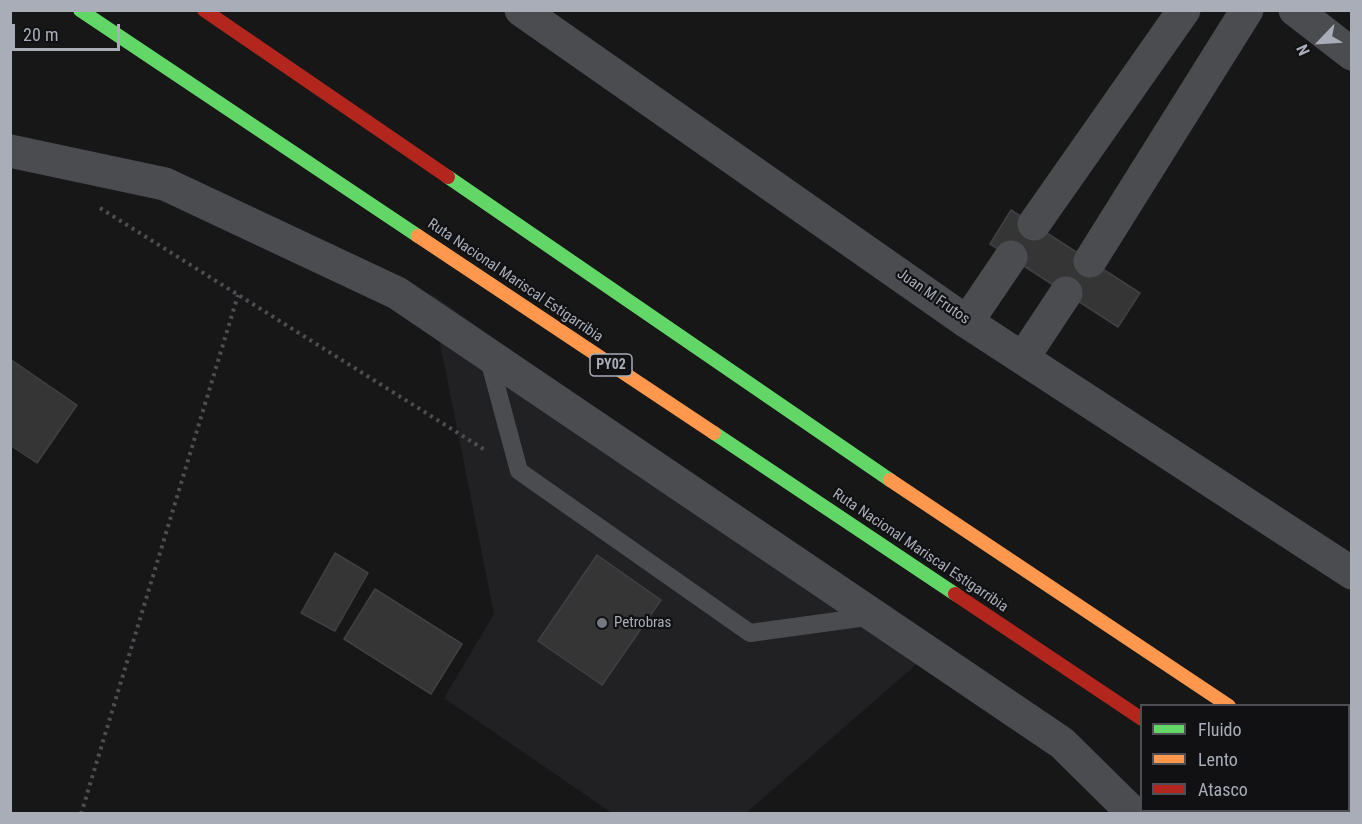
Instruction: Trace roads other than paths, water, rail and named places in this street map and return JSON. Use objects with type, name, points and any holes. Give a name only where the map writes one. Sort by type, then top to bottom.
[{"type":"highway","name":"Ruta Nacional Mariscal Estigarribia","points":[[80,10],[1140,718]]},
{"type":"highway","points":[[204,10],[930,507],[1227,704]]},
{"type":"street","name":"Juan M Frutos","points":[[521,10],[967,322],[1352,573]]},
{"type":"street","points":[[1034,224],[1184,10]]},
{"type":"street","points":[[1090,261],[1247,10]]},
{"type":"street","points":[[1295,10],[1352,54]]},
{"type":"street","points":[[10,151],[165,184],[397,293],[486,351],[1062,743],[1134,813]]},
{"type":"street","points":[[967,322],[1011,257]]},
{"type":"street","points":[[1023,358],[1066,293]]},
{"type":"lane","points":[[486,351],[519,471],[750,633],[874,616]]},
{"type":"place","name":"Petrobras","points":[[602,623]]}]
